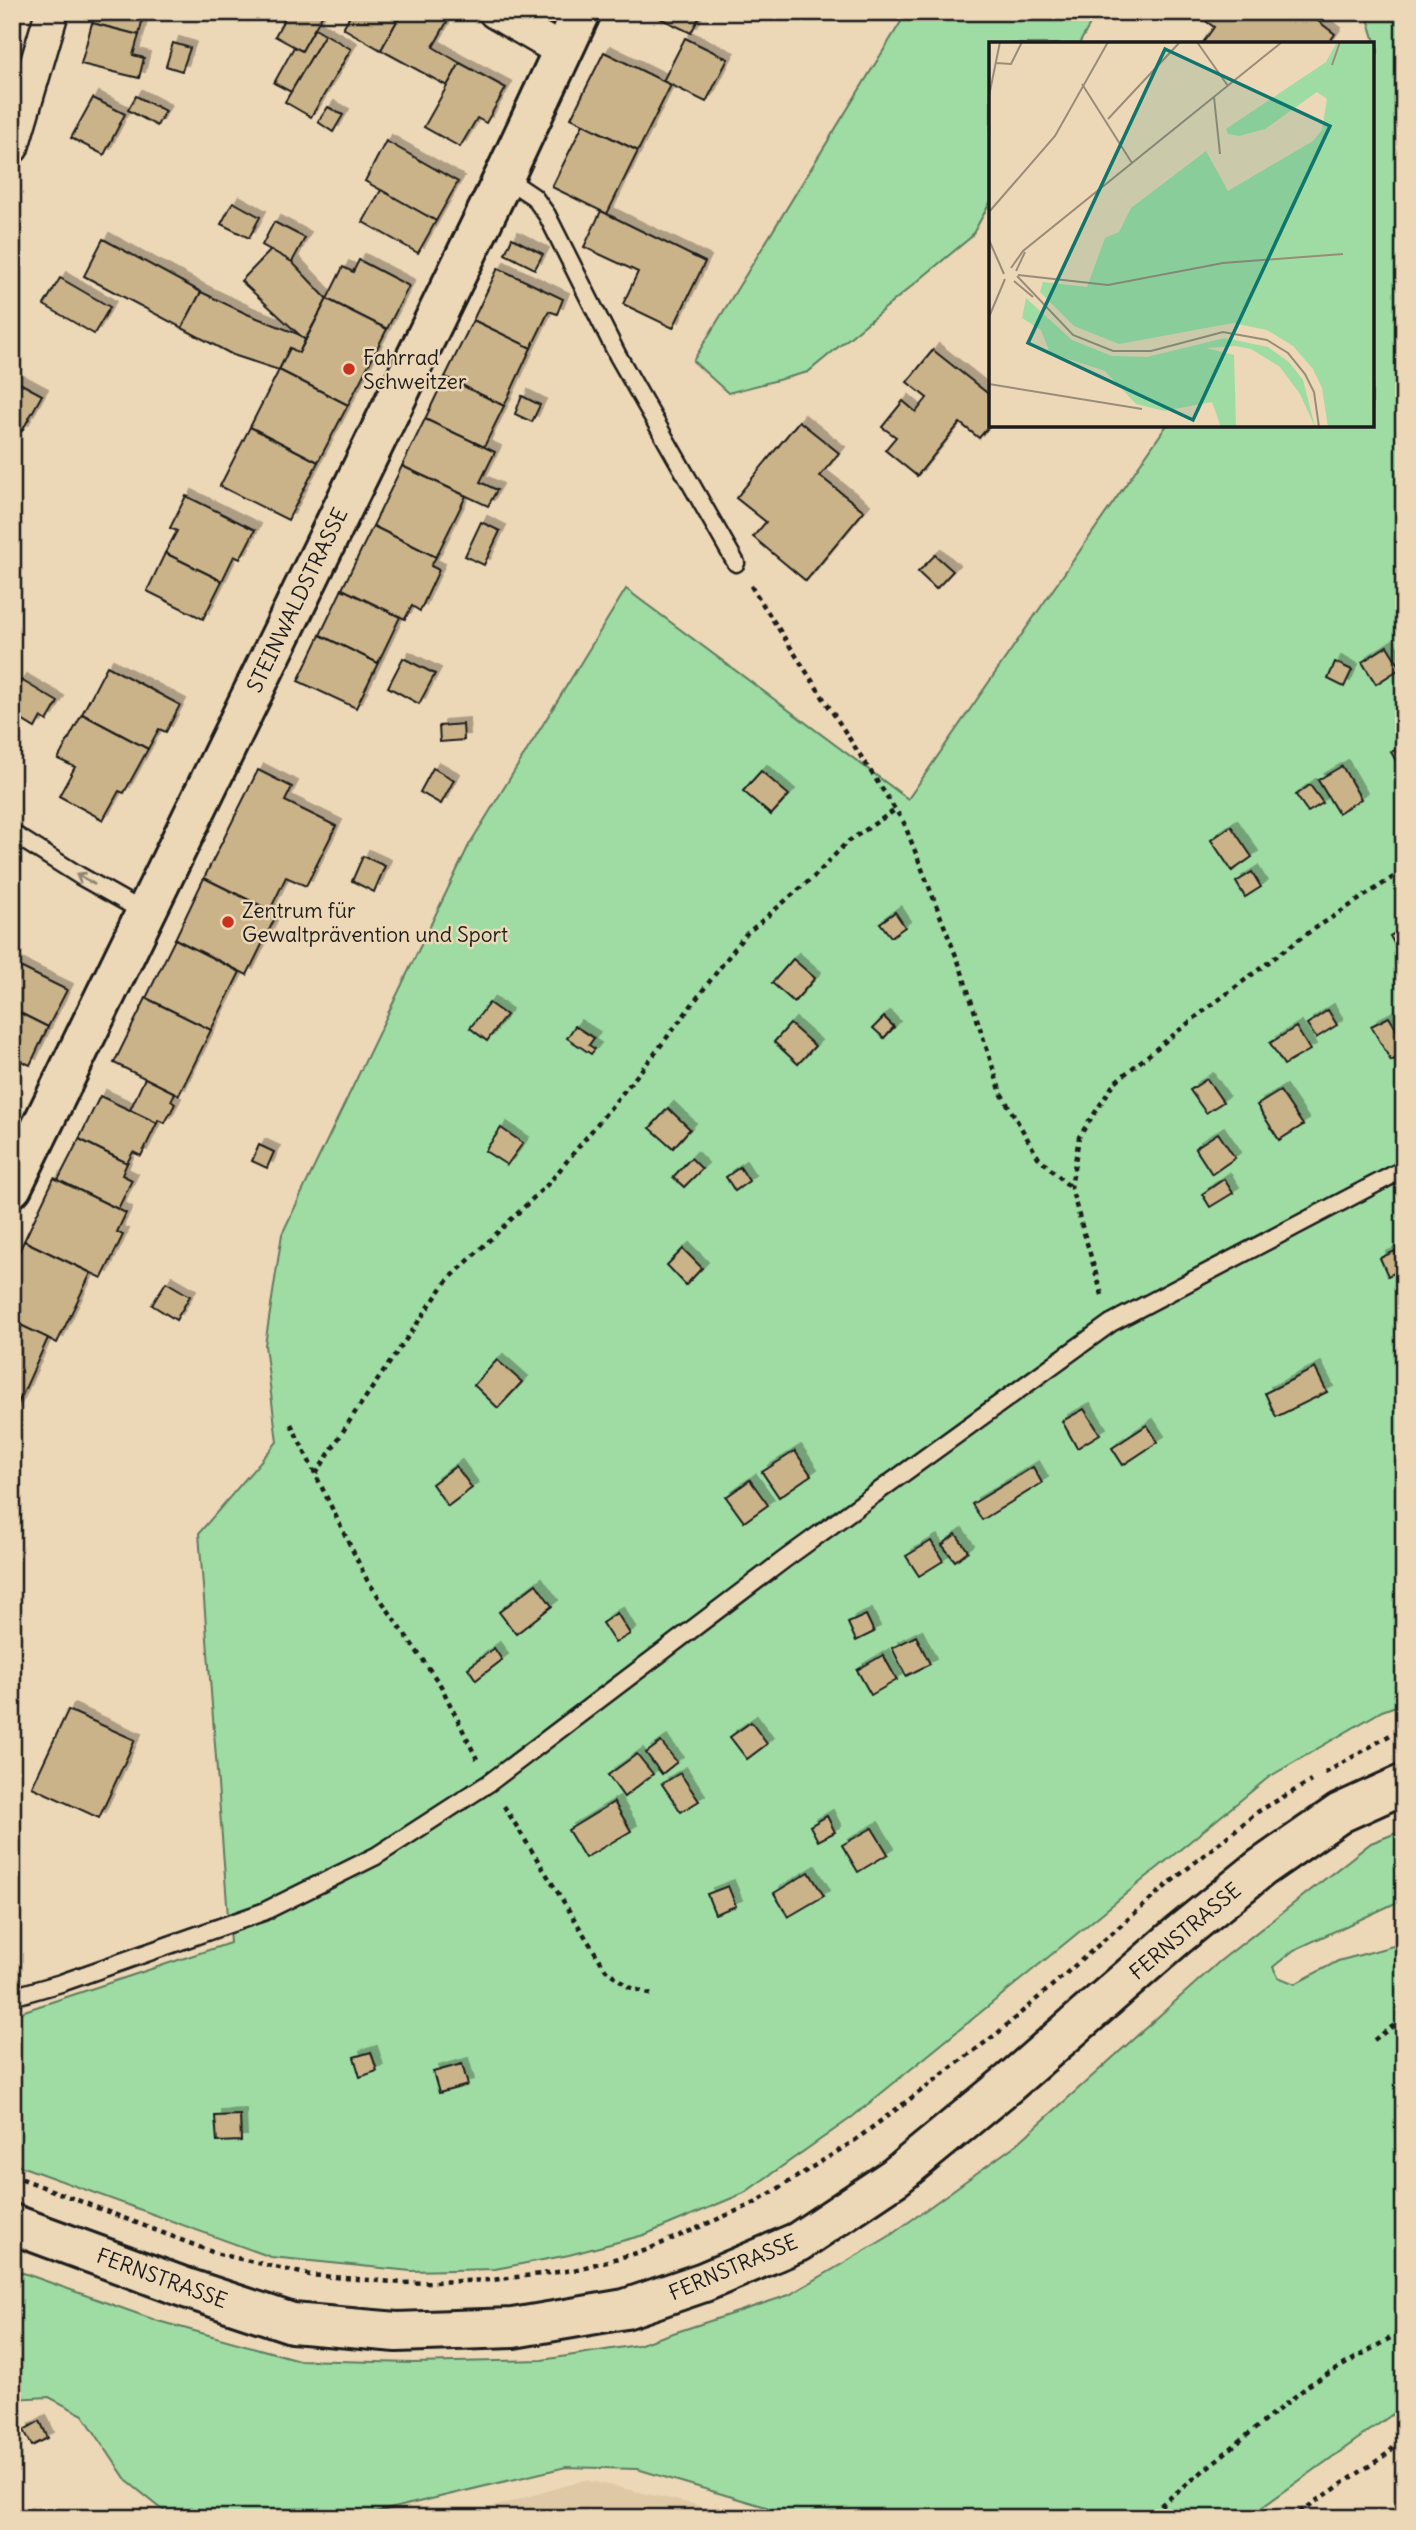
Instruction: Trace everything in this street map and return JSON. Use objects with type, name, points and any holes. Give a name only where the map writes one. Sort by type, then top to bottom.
[{"type":"main road","name":"STEINWALDSTRASSE","points":[[12,1187],[504,177],[581,12]]},
{"type":"main road","name":"FERNSTRASSE","points":[[12,2224],[186,2288],[292,2323],[397,2332],[513,2328],[625,2309],[704,2282],[798,2242],[895,2177],[1009,2083],[1176,1937],[1261,1868],[1340,1813],[1404,1784]]},
{"type":"street","points":[[12,147],[52,12]]},
{"type":"street","points":[[495,12],[562,51]]},
{"type":"lane","points":[[504,177],[534,197],[547,215],[618,356],[736,563]]},
{"type":"lane","points":[[12,833],[144,912]]},
{"type":"lane","points":[[12,1997],[61,1983],[263,1912],[376,1856],[489,1783],[785,1559],[1111,1323],[1404,1169]]},
{"type":"path","points":[[736,563],[904,822],[960,966],[1001,1093],[1038,1157],[1071,1188]]},
{"type":"path","points":[[316,1474],[354,1414],[446,1282],[548,1183],[652,1056],[745,935],[817,874],[846,843],[895,810]]},
{"type":"path","points":[[1111,1323],[1071,1188],[1079,1137],[1115,1082],[1302,937],[1404,870]]},
{"type":"path","points":[[291,1424],[367,1580],[441,1686],[489,1783],[606,1970],[629,1987],[652,1995]]},
{"type":"path","points":[[12,2175],[215,2253],[310,2275],[404,2283],[492,2280],[574,2270],[644,2251],[755,2203],[854,2141],[999,2032],[1167,1885],[1259,1811],[1392,1734],[1404,1724]]},
{"type":"path","points":[[1392,1734],[1404,1730]]},
{"type":"path","points":[[1374,2040],[1404,2018]]},
{"type":"path","points":[[1145,2518],[1309,2385],[1404,2330]]},
{"type":"path","points":[[1291,2518],[1387,2454],[1404,2437]]},
{"type":"shaded area","points":[[585,2480],[697,2505],[721,2518],[456,2518]]},
{"type":"green space","points":[[907,12],[1097,12],[1080,42],[989,42],[989,205],[971,237],[808,372],[728,393],[693,361]]},
{"type":"green space","points":[[1366,12],[1404,12],[1404,1703],[1382,1711],[1269,1777],[851,2118],[744,2193],[644,2235],[569,2255],[495,2269],[411,2271],[271,2257],[12,2163],[12,2015],[230,1943],[199,1533],[277,1442],[265,1345],[282,1234],[469,845],[626,589],[908,799],[1166,427],[1374,427],[1374,66],[1378,51]]},
{"type":"green space","points":[[1404,1830],[1404,1899],[1294,1950],[1273,1967],[1278,1977],[1295,1984],[1338,1961],[1404,1943],[1404,2406],[1247,2518],[784,2518],[766,2507],[637,2469],[566,2467],[351,2518],[173,2518],[127,2481],[83,2415],[49,2397],[12,2399],[12,2269],[158,2321],[299,2360],[413,2363],[542,2360],[637,2345],[789,2295],[888,2237],[1017,2144],[1220,1961],[1371,1843]]},
{"type":"building","points":[[94,12],[144,12],[139,35],[92,23]]},
{"type":"building","points":[[288,12],[324,12],[302,51],[275,36]]},
{"type":"building","points":[[352,12],[402,12],[381,50],[343,28]]},
{"type":"building","points":[[402,12],[435,12],[448,20],[433,47],[460,63],[447,86],[381,50]]},
{"type":"building","points":[[647,12],[702,12],[691,33]]},
{"type":"building","points":[[1209,12],[1306,12],[1335,34],[1329,42],[1203,42],[1214,27],[1203,19]]},
{"type":"building","points":[[92,23],[139,35],[133,55],[144,58],[139,78],[81,64]]},
{"type":"building","points":[[315,28],[325,34],[291,92],[274,83],[294,47],[302,51]]},
{"type":"building","points":[[325,34],[351,49],[311,117],[285,102]]},
{"type":"building","points":[[685,38],[728,59],[706,102],[663,81]]},
{"type":"building","points":[[173,43],[190,48],[182,71],[166,66]]},
{"type":"building","points":[[604,52],[671,85],[638,151],[571,118]]},
{"type":"building","points":[[460,63],[506,88],[486,123],[477,118],[460,147],[424,127]]},
{"type":"building","points":[[136,96],[165,111],[157,126],[128,110]]},
{"type":"building","points":[[93,98],[125,114],[104,155],[71,138]]},
{"type":"building","points":[[328,107],[343,115],[333,132],[318,122]]},
{"type":"building","points":[[583,124],[638,151],[607,214],[552,187]]},
{"type":"building","points":[[386,141],[458,182],[436,221],[365,181]]},
{"type":"building","points":[[381,190],[436,221],[418,253],[363,222]]},
{"type":"building","points":[[233,202],[260,217],[249,238],[221,224]]},
{"type":"building","points":[[601,211],[705,262],[673,328],[623,304],[638,272],[584,247]]},
{"type":"building","points":[[274,222],[305,238],[292,262],[262,245]]},
{"type":"building","points":[[512,238],[543,254],[535,269],[505,254]]},
{"type":"building","points":[[103,239],[201,292],[182,328],[84,276]]},
{"type":"building","points":[[271,250],[292,262],[327,299],[305,340],[241,281]]},
{"type":"building","points":[[359,260],[409,286],[387,329],[327,299],[343,267],[353,272]]},
{"type":"building","points":[[498,268],[563,299],[557,314],[549,311],[531,348],[473,320]]},
{"type":"building","points":[[60,278],[110,307],[94,334],[44,305]]},
{"type":"building","points":[[201,292],[298,334],[305,340],[299,353],[290,348],[279,370],[233,355],[182,328]]},
{"type":"building","points":[[327,299],[387,329],[348,405],[279,370],[290,348],[299,353]]},
{"type":"building","points":[[473,320],[531,348],[504,406],[445,377]]},
{"type":"building","points":[[933,350],[989,394],[989,426],[979,438],[960,423],[917,476],[885,450],[896,437],[882,427],[903,401],[916,412],[927,398],[907,382]]},
{"type":"building","points":[[279,370],[348,405],[318,462],[250,427]]},
{"type":"building","points":[[445,377],[504,406],[484,447],[425,419]]},
{"type":"building","points":[[12,379],[42,395],[22,431],[12,426]]},
{"type":"building","points":[[522,396],[540,405],[532,422],[515,414]]},
{"type":"building","points":[[425,419],[495,452],[480,482],[497,490],[488,506],[402,466]]},
{"type":"building","points":[[799,421],[839,453],[820,476],[864,511],[806,581],[753,537],[766,522],[736,498]]},
{"type":"building","points":[[250,427],[318,462],[288,520],[220,486]]},
{"type":"building","points":[[402,466],[466,496],[436,557],[373,526]]},
{"type":"building","points":[[186,496],[255,530],[240,559],[234,556],[222,581],[165,553],[177,531],[170,528]]},
{"type":"building","points":[[481,522],[500,531],[484,565],[465,556]]},
{"type":"building","points":[[373,526],[436,557],[431,566],[439,570],[420,611],[412,606],[405,619],[342,589]]},
{"type":"building","points":[[165,553],[222,581],[203,619],[147,591]]},
{"type":"building","points":[[935,555],[953,571],[936,589],[918,572]]},
{"type":"building","points":[[342,589],[400,617],[378,663],[320,635]]},
{"type":"building","points":[[320,635],[378,663],[356,708],[298,681]]},
{"type":"building","points":[[1387,646],[1401,668],[1376,684],[1362,662]]},
{"type":"building","points":[[403,658],[435,674],[419,704],[388,687]]},
{"type":"building","points":[[1335,662],[1352,670],[1344,687],[1328,679]]},
{"type":"building","points":[[107,666],[180,705],[166,732],[159,729],[148,749],[82,714]]},
{"type":"building","points":[[21,680],[58,702],[47,721],[41,717],[35,728],[12,714],[16,703],[12,701],[12,696]]},
{"type":"building","points":[[82,714],[148,749],[124,793],[119,791],[103,820],[59,796],[75,767],[58,759]]},
{"type":"building","points":[[463,724],[464,740],[440,742],[439,726]]},
{"type":"building","points":[[1404,745],[1404,771],[1402,772],[1391,752]]},
{"type":"building","points":[[1342,766],[1361,799],[1338,813],[1318,780]]},
{"type":"building","points":[[433,768],[454,780],[441,804],[420,792]]},
{"type":"building","points":[[258,770],[292,787],[285,801],[336,826],[306,886],[286,877],[270,910],[204,878]]},
{"type":"building","points":[[761,771],[789,795],[771,815],[743,791]]},
{"type":"building","points":[[1310,785],[1323,803],[1308,812],[1296,795]]},
{"type":"building","points":[[1231,826],[1252,857],[1232,871],[1211,840]]},
{"type":"building","points":[[363,856],[385,866],[374,892],[352,881]]},
{"type":"building","points":[[1252,872],[1261,887],[1245,897],[1236,882]]},
{"type":"building","name":"Zentrum für Gewaltprävention und Sport","points":[[204,878],[277,914],[247,975],[175,939]]},
{"type":"building","points":[[895,912],[905,927],[891,937],[880,923]]},
{"type":"building","points":[[1404,928],[1404,949],[1399,952],[1390,936]]},
{"type":"building","points":[[175,939],[240,972],[211,1030],[146,998]]},
{"type":"building","points":[[793,959],[815,978],[794,1002],[772,983]]},
{"type":"building","points":[[14,964],[67,990],[48,1027],[12,1009]]},
{"type":"building","points":[[146,998],[211,1030],[179,1095],[114,1063]]},
{"type":"building","points":[[489,1003],[506,1015],[487,1041],[470,1028]]},
{"type":"building","points":[[12,1009],[48,1027],[30,1065],[12,1057]]},
{"type":"building","points":[[1328,1010],[1337,1025],[1316,1038],[1307,1024]]},
{"type":"building","points":[[884,1017],[894,1027],[884,1038],[873,1028]]},
{"type":"building","points":[[1389,1017],[1404,1042],[1404,1054],[1391,1061],[1371,1026]]},
{"type":"building","points":[[790,1024],[815,1046],[798,1064],[774,1042]]},
{"type":"building","points":[[575,1026],[594,1038],[589,1045],[595,1049],[591,1054],[567,1038]]},
{"type":"building","points":[[1296,1027],[1310,1050],[1284,1065],[1270,1043]]},
{"type":"building","points":[[145,1078],[175,1093],[171,1101],[175,1104],[165,1123],[158,1120],[157,1123],[130,1110]]},
{"type":"building","points":[[1207,1079],[1223,1102],[1206,1113],[1190,1090]]},
{"type":"building","points":[[1280,1091],[1303,1125],[1279,1140],[1257,1105]]},
{"type":"building","points":[[100,1096],[157,1123],[141,1156],[133,1152],[127,1163],[79,1139]]},
{"type":"building","points":[[668,1108],[690,1129],[673,1148],[650,1128]]},
{"type":"building","points":[[501,1128],[523,1143],[507,1165],[485,1151]]},
{"type":"building","points":[[1218,1133],[1235,1158],[1212,1174],[1195,1148]]},
{"type":"building","points":[[79,1139],[127,1163],[122,1175],[132,1180],[118,1209],[58,1180]]},
{"type":"building","points":[[259,1145],[274,1152],[267,1168],[252,1161]]},
{"type":"building","points":[[691,1158],[702,1169],[684,1187],[673,1177]]},
{"type":"building","points":[[740,1167],[749,1181],[735,1191],[726,1177]]},
{"type":"building","points":[[54,1178],[126,1213],[117,1232],[123,1235],[102,1278],[24,1241]]},
{"type":"building","points":[[1224,1179],[1233,1193],[1210,1207],[1202,1194]]},
{"type":"building","points":[[24,1241],[91,1273],[57,1343],[12,1321],[12,1266]]},
{"type":"building","points":[[683,1249],[702,1268],[686,1285],[667,1265]]},
{"type":"building","points":[[1395,1251],[1403,1269],[1388,1276],[1380,1258]]},
{"type":"building","points":[[166,1282],[190,1296],[176,1320],[152,1305]]},
{"type":"building","points":[[12,1321],[48,1338],[20,1400],[12,1396]]},
{"type":"building","points":[[497,1360],[522,1382],[498,1408],[474,1385]]},
{"type":"building","points":[[1315,1368],[1327,1392],[1276,1417],[1265,1393]]},
{"type":"building","points":[[12,1396],[20,1400],[12,1416]]},
{"type":"building","points":[[1084,1409],[1100,1434],[1077,1448],[1062,1421]]},
{"type":"building","points":[[1147,1425],[1158,1442],[1123,1465],[1112,1448]]},
{"type":"building","points":[[795,1451],[811,1475],[779,1497],[762,1472]]},
{"type":"building","points":[[456,1466],[472,1488],[448,1506],[432,1484]]},
{"type":"building","points":[[1033,1467],[1042,1483],[982,1520],[972,1504]]},
{"type":"building","points":[[750,1480],[768,1505],[744,1522],[726,1497]]},
{"type":"building","points":[[956,1534],[968,1551],[955,1561],[942,1545]]},
{"type":"building","points":[[931,1541],[943,1561],[919,1576],[906,1556]]},
{"type":"building","points":[[536,1584],[552,1606],[516,1634],[499,1612]]},
{"type":"building","points":[[617,1613],[630,1634],[615,1643],[602,1623]]},
{"type":"building","points":[[866,1615],[874,1632],[856,1641],[848,1623]]},
{"type":"building","points":[[916,1636],[930,1664],[906,1676],[892,1648]]},
{"type":"building","points":[[494,1648],[502,1660],[476,1680],[468,1668]]},
{"type":"building","points":[[883,1655],[897,1680],[871,1695],[857,1670]]},
{"type":"building","points":[[68,1710],[135,1740],[99,1818],[32,1787]]},
{"type":"building","points":[[751,1722],[767,1744],[747,1759],[730,1737]]},
{"type":"building","points":[[661,1742],[677,1762],[662,1774],[646,1753]]},
{"type":"building","points":[[637,1754],[653,1774],[624,1797],[608,1775]]},
{"type":"building","points":[[680,1773],[699,1801],[681,1812],[662,1784]]},
{"type":"building","points":[[614,1802],[631,1831],[585,1858],[568,1830]]},
{"type":"building","points":[[827,1816],[835,1832],[818,1841],[810,1826]]},
{"type":"building","points":[[872,1828],[888,1854],[858,1872],[842,1845]]},
{"type":"building","points":[[809,1872],[824,1896],[788,1917],[774,1893]]},
{"type":"building","points":[[728,1886],[736,1906],[715,1914],[707,1894]]},
{"type":"building","points":[[371,2052],[377,2071],[360,2077],[354,2057]]},
{"type":"building","points":[[462,2064],[468,2085],[439,2093],[433,2072]]},
{"type":"building","points":[[240,2115],[241,2141],[217,2142],[215,2116]]},
{"type":"building","points":[[40,2421],[48,2438],[32,2446],[24,2430]]},
{"type":"place","name":"Fahrrad Schweitzer","points":[[349,369]]},
{"type":"place","name":"Zentrum für Gewaltprävention und Sport","points":[[228,922]]}]
